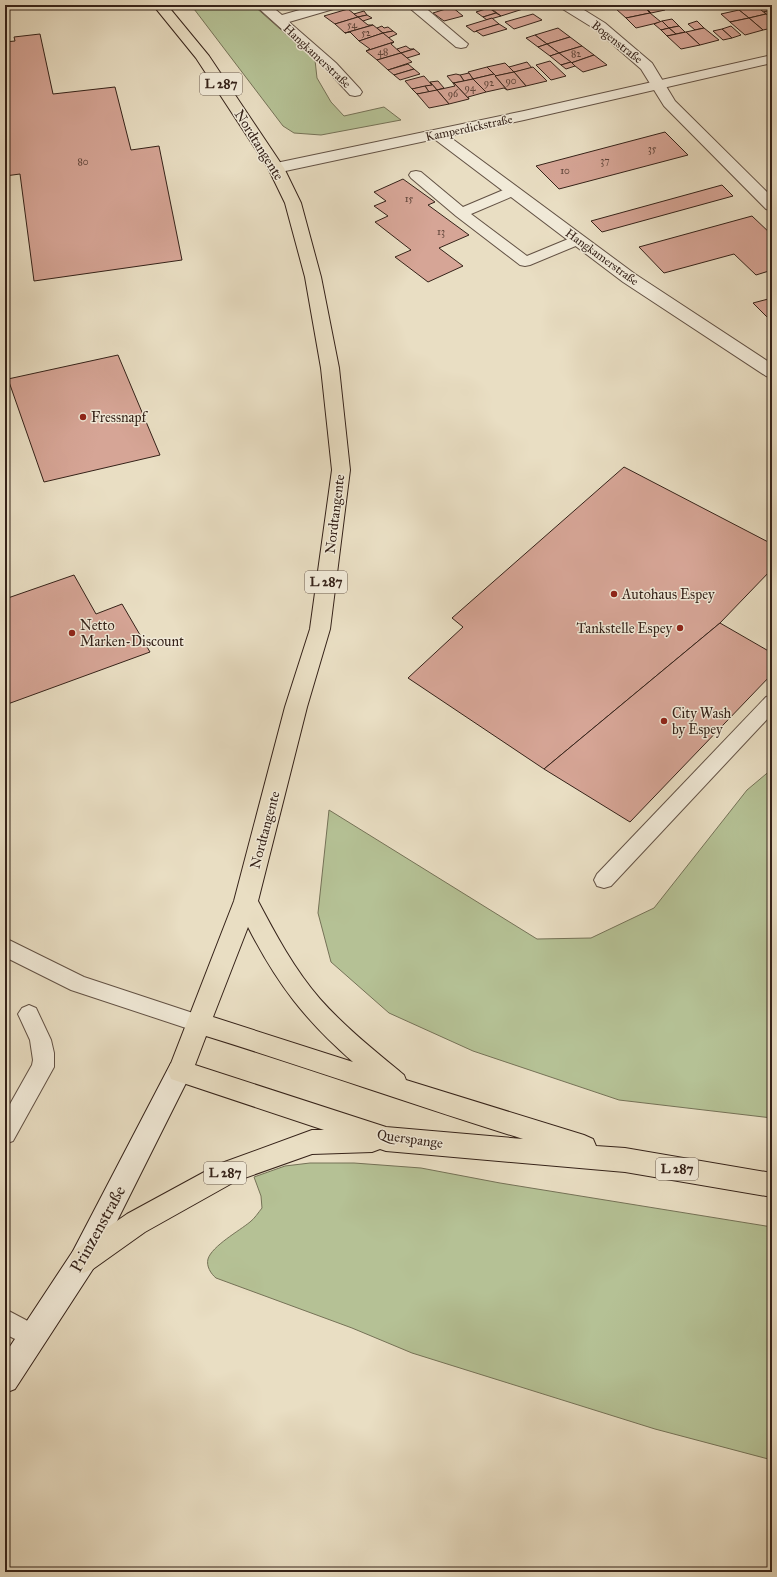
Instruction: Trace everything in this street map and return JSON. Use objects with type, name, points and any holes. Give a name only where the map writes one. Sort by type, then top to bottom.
[{"type":"main road","name":"Nordtangente","points":[[160,5],[202,56],[276,168],[293,203],[313,277],[330,368],[341,470],[320,628],[296,707],[246,902],[180,1071]]},
{"type":"main road","name":"L 287","points":[[246,902],[275,957],[311,1006],[337,1033],[406,1092]]},
{"type":"main road","name":"Querspange","points":[[198,1023],[294,1052],[406,1092],[625,1160]]},
{"type":"main road","name":"Querspange","points":[[180,1071],[386,1139],[625,1160],[772,1185]]},
{"type":"main road","name":"L 287","points":[[83,1260],[136,1223],[228,1172],[312,1142],[386,1139]]},
{"type":"street","name":"Hangkamerstraße","points":[[262,5],[331,66],[356,92]]},
{"type":"street","name":"Hangkamerstraße","points":[[279,20],[332,5]]},
{"type":"street","points":[[413,5],[460,44]]},
{"type":"street","name":"Bogenstraße","points":[[566,5],[600,26],[629,49],[647,66],[660,86]]},
{"type":"street","name":"Kamperdickstraße","points":[[276,168],[438,135],[660,86],[772,59]]},
{"type":"street","points":[[660,86],[674,109],[772,206]]},
{"type":"street","name":"Hangkamerstraße","points":[[438,135],[629,278],[772,372]]},
{"type":"street","name":"Prinzenstraße","points":[[5,1379],[83,1260],[180,1071]]},
{"type":"lane","points":[[416,176],[525,262],[578,240]]},
{"type":"lane","points":[[461,213],[513,191]]},
{"type":"lane","points":[[604,880],[772,702]]},
{"type":"lane","points":[[5,947],[78,984],[198,1023]]},
{"type":"lane","points":[[5,1134],[43,1067],[45,1055],[40,1037],[29,1014]]},
{"type":"lane","points":[[5,1321],[33,1336]]},
{"type":"green space","points":[[191,5],[253,5],[315,60],[317,78],[331,102],[344,116],[384,107],[401,120],[321,135],[294,133],[283,126]]},
{"type":"green space","points":[[772,769],[772,1118],[619,1100],[473,1051],[389,1013],[331,962],[318,913],[329,810],[537,939],[591,938],[654,908],[747,790]]},
{"type":"green space","points":[[310,1163],[354,1163],[421,1168],[500,1183],[772,1227],[772,1460],[655,1429],[412,1353],[352,1328],[216,1278],[208,1267],[208,1259],[211,1254],[220,1244],[252,1220],[262,1208],[261,1196],[254,1177],[285,1166]]},
{"type":"building","points":[[486,5],[489,8],[480,10],[476,7]]},
{"type":"building","points":[[497,5],[517,5],[523,9],[501,16],[489,7]]},
{"type":"building","points":[[633,5],[642,5],[650,13],[626,18],[616,9]]},
{"type":"building","points":[[660,5],[665,10],[651,13],[645,7]]},
{"type":"building","points":[[772,5],[772,10],[763,12],[756,6]]},
{"type":"building","points":[[756,6],[766,14],[749,18],[739,10]]},
{"type":"building","points":[[452,7],[463,16],[444,21],[433,13]]},
{"type":"building","points":[[489,8],[496,13],[483,17],[476,12]]},
{"type":"building","points":[[348,9],[358,17],[335,24],[324,16]]},
{"type":"building","points":[[739,10],[749,18],[730,22],[721,14]]},
{"type":"building","points":[[772,10],[772,19],[764,12]]},
{"type":"building","points":[[364,11],[367,15],[358,17],[354,14]]},
{"type":"building","points":[[496,13],[501,16],[487,20],[483,17]]},
{"type":"building","points":[[650,13],[661,22],[636,28],[626,18]]},
{"type":"building","points":[[533,14],[542,20],[514,29],[505,22]]},
{"type":"building","points":[[766,14],[772,19],[772,28],[763,30],[749,18]]},
{"type":"building","points":[[367,15],[372,18],[363,21],[358,17]]},
{"type":"building","points":[[358,17],[368,25],[373,25],[345,33],[335,24]]},
{"type":"building","points":[[492,18],[499,24],[474,32],[466,26]]},
{"type":"building","points":[[749,18],[763,30],[745,35],[730,22]]},
{"type":"building","points":[[672,19],[679,26],[669,28],[662,21]]},
{"type":"building","points":[[662,21],[669,28],[661,30],[654,24]]},
{"type":"building","points":[[697,21],[704,28],[695,30],[688,24]]},
{"type":"building","points":[[499,24],[507,29],[483,36],[476,31]]},
{"type":"building","points":[[373,25],[383,33],[359,41],[350,32],[345,33]]},
{"type":"building","points":[[382,26],[384,28],[388,27],[393,31],[383,33],[377,28]]},
{"type":"building","points":[[679,26],[685,32],[676,34],[669,28]]},
{"type":"building","points":[[731,26],[741,35],[732,38],[722,29]]},
{"type":"building","points":[[558,28],[570,37],[547,44],[535,35]]},
{"type":"building","points":[[669,28],[676,34],[667,36],[661,30]]},
{"type":"building","points":[[704,28],[719,40],[700,45],[686,32]]},
{"type":"building","points":[[722,29],[732,38],[723,40],[713,31]]},
{"type":"building","points":[[393,31],[397,34],[388,38],[383,33]]},
{"type":"building","points":[[686,32],[700,45],[681,49],[667,36]]},
{"type":"building","points":[[383,33],[394,42],[366,51],[370,49],[359,41]]},
{"type":"building","points":[[40,34],[53,94],[115,87],[131,150],[159,146],[182,260],[34,281],[20,174],[5,176],[5,42],[15,41],[14,37]]},
{"type":"building","points":[[535,35],[547,44],[538,47],[526,38]]},
{"type":"building","points":[[570,37],[582,46],[559,53],[547,44]]},
{"type":"building","points":[[394,42],[391,44],[401,53],[377,60],[366,51]]},
{"type":"building","points":[[547,44],[559,53],[550,56],[538,47]]},
{"type":"building","points":[[406,46],[410,49],[414,49],[401,53],[397,49]]},
{"type":"building","points":[[582,46],[594,55],[571,63],[559,53]]},
{"type":"building","points":[[414,49],[420,54],[407,58],[401,53]]},
{"type":"building","points":[[401,53],[412,62],[388,70],[377,60]]},
{"type":"building","points":[[559,53],[571,62],[561,65],[550,56]]},
{"type":"building","points":[[594,55],[607,65],[583,72],[571,63]]},
{"type":"building","points":[[550,61],[566,76],[551,80],[536,65]]},
{"type":"building","points":[[527,62],[532,68],[514,72],[509,67]]},
{"type":"building","points":[[571,62],[575,66],[566,69],[561,65]]},
{"type":"building","points":[[505,63],[514,72],[496,76],[487,67]]},
{"type":"building","points":[[408,64],[414,69],[394,75],[388,70]]},
{"type":"building","points":[[487,67],[494,74],[473,79],[468,72]]},
{"type":"building","points":[[533,67],[547,81],[526,86],[514,72]]},
{"type":"building","points":[[414,69],[420,74],[400,80],[394,75]]},
{"type":"building","points":[[514,72],[526,86],[507,90],[495,76]]},
{"type":"building","points":[[469,73],[473,79],[464,81],[460,75]]},
{"type":"building","points":[[456,74],[460,75],[464,81],[453,83],[447,76]]},
{"type":"building","points":[[494,74],[507,90],[504,88],[486,92],[473,79]]},
{"type":"building","points":[[424,76],[432,85],[412,89],[405,81]]},
{"type":"building","points":[[473,79],[486,92],[468,97],[469,99],[454,83]]},
{"type":"building","points":[[438,81],[444,88],[437,90],[430,82]]},
{"type":"building","points":[[430,82],[437,90],[429,92],[425,86],[432,85]]},
{"type":"building","points":[[453,83],[469,99],[449,104],[437,90],[455,86]]},
{"type":"building","points":[[425,86],[429,92],[417,94],[412,89]]},
{"type":"building","points":[[437,90],[449,104],[429,108],[417,94]]},
{"type":"building","points":[[665,132],[688,155],[559,189],[536,166]]},
{"type":"building","points":[[403,179],[435,202],[428,205],[469,235],[439,248],[463,266],[428,282],[395,257],[411,250],[375,222],[388,216],[374,206],[386,201],[374,192]]},
{"type":"building","points":[[722,185],[733,196],[602,232],[591,221]]},
{"type":"building","points":[[752,216],[772,235],[772,270],[756,275],[734,254],[664,273],[639,247]]},
{"type":"building","points":[[772,298],[772,322],[753,303]]},
{"type":"building","name":"Fressnapf","points":[[118,355],[160,455],[44,482],[8,379]]},
{"type":"building","name":"Autohaus Espey","points":[[624,467],[772,544],[772,569],[720,623],[544,769],[408,678],[463,627],[452,618]]},
{"type":"building","name":"Netto Marken-Discount","points":[[74,575],[96,614],[122,604],[150,652],[5,705],[5,599]]},
{"type":"building","name":"City Wash by Espey","points":[[720,623],[772,653],[772,674],[630,822],[544,769]]},
{"type":"place","name":"Fressnapf","points":[[83,417]]},
{"type":"place","name":"Autohaus Espey","points":[[614,594]]},
{"type":"place","name":"Tankstelle Espey","points":[[680,628]]},
{"type":"place","name":"Netto Marken-Discount","points":[[72,633]]},
{"type":"place","name":"City Wash by Espey","points":[[664,721]]}]
